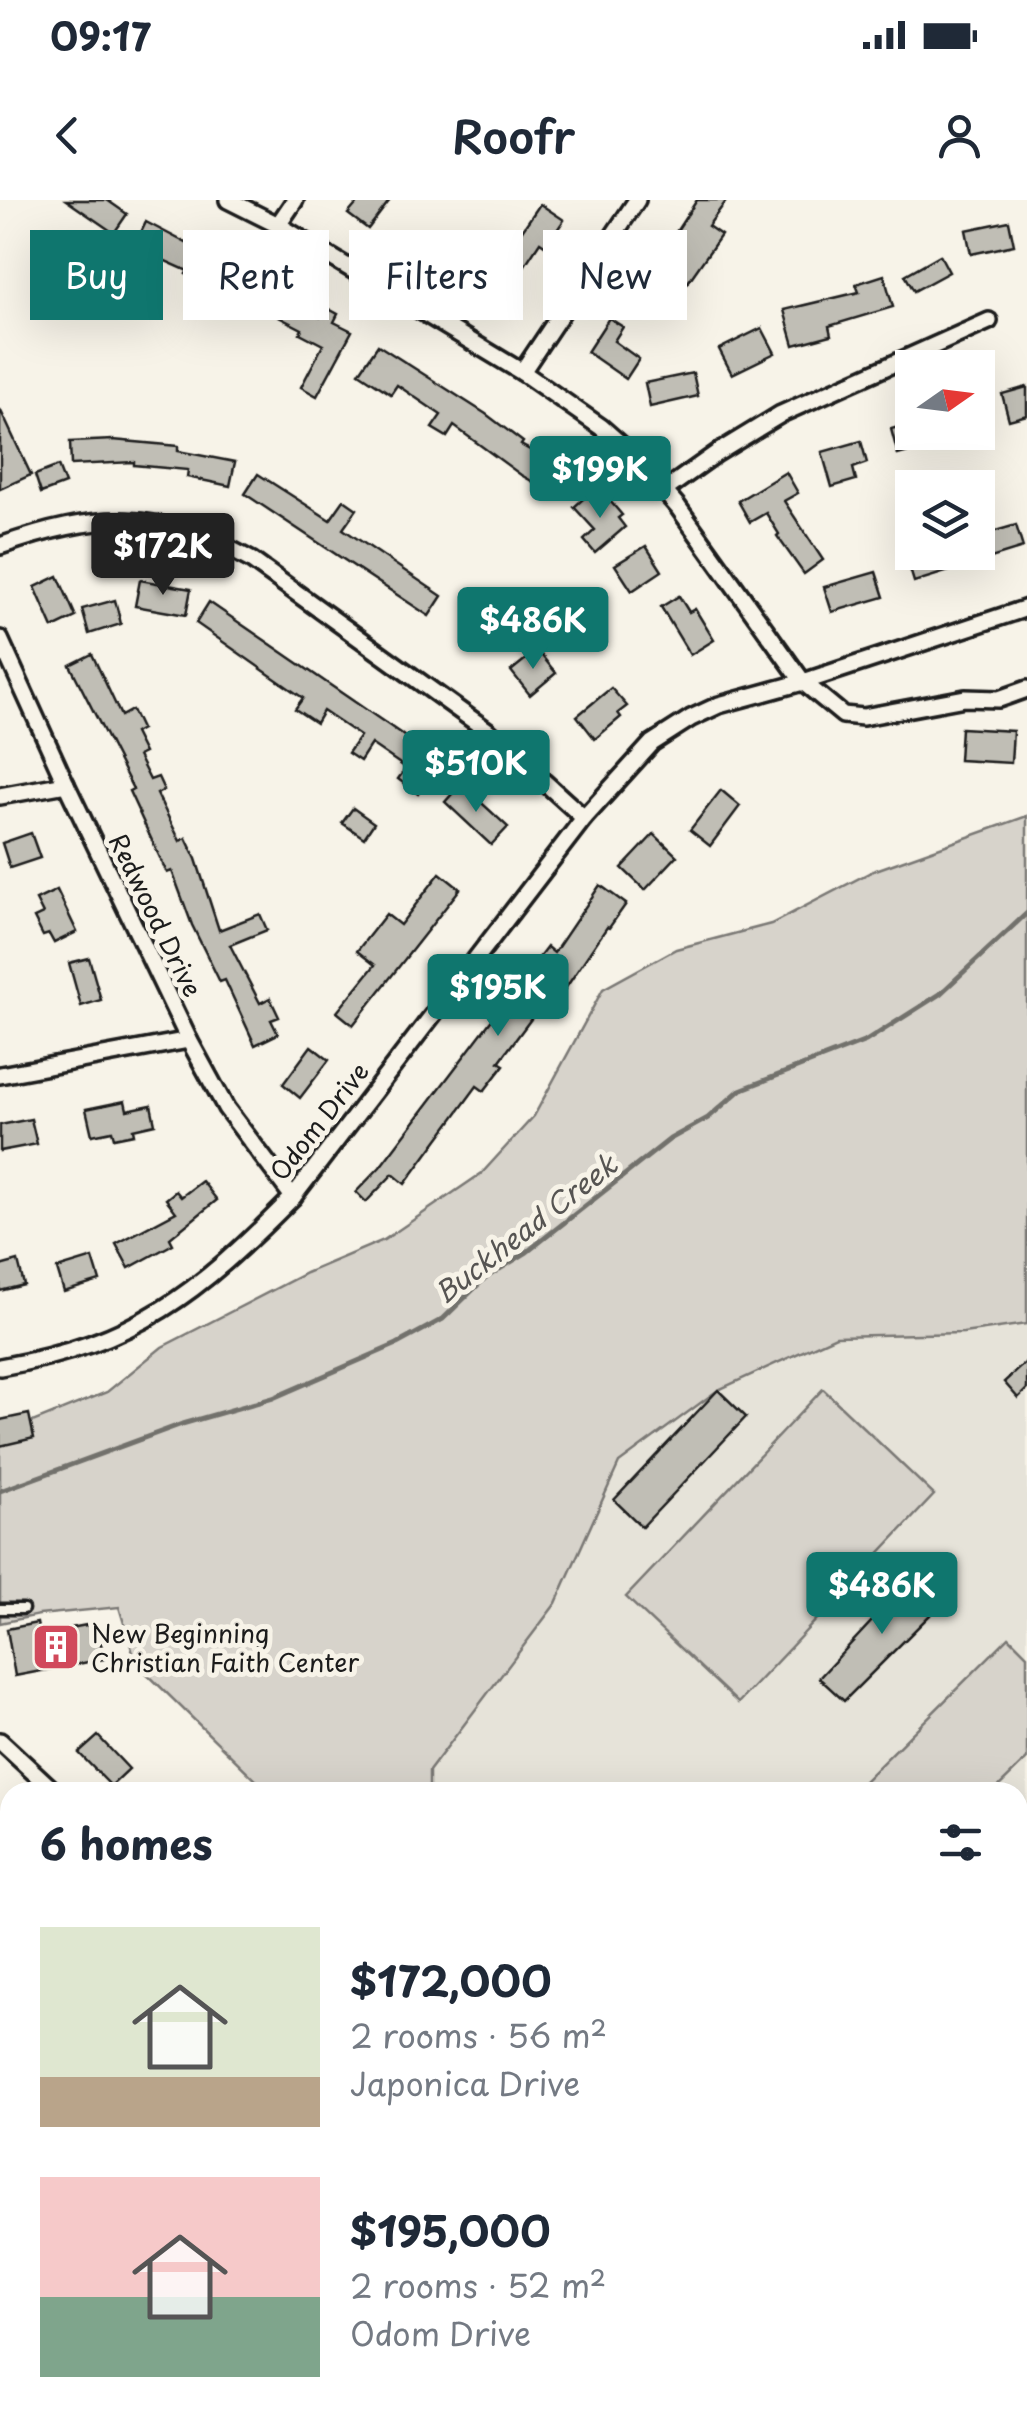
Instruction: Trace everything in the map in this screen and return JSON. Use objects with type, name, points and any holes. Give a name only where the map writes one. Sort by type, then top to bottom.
[{"type":"street","points":[[228,200],[278,225],[522,372],[601,427],[665,490],[803,682],[843,715],[864,718],[966,698],[999,700],[1027,689]]},
{"type":"street","points":[[278,225],[295,200]]},
{"type":"street","points":[[522,372],[637,200]]},
{"type":"street","points":[[665,490],[729,444],[782,414],[989,321]]},
{"type":"street","points":[[0,546],[53,528],[107,520],[170,528],[227,547],[251,560],[488,730],[584,818]]},
{"type":"street","name":"Odom Drive","points":[[0,1367],[80,1350],[120,1334],[152,1317],[244,1247],[293,1198],[584,818],[640,754],[665,734],[719,706],[1027,608]]},
{"type":"street","name":"Redwood Drive","points":[[0,638],[189,1040],[226,1108],[293,1198]]},
{"type":"street","points":[[0,796],[66,784]]},
{"type":"street","points":[[0,1075],[189,1040]]},
{"type":"street","points":[[0,1742],[44,1782]]},
{"type":"lane","points":[[0,1608],[23,1609]]},
{"type":"shaded area","points":[[1027,816],[1027,1324],[963,1333],[836,1336],[718,1390],[619,1463],[556,1603],[429,1771],[429,1782],[258,1782],[136,1663],[119,1607],[0,1623],[0,1435],[107,1392],[162,1347],[306,1273],[384,1240],[482,1173],[534,1116],[603,989],[676,949],[771,924],[873,871]]},
{"type":"shaded area","points":[[1027,1324],[1027,1782],[429,1782],[429,1771],[556,1603],[619,1463],[718,1390],[836,1336],[963,1333]]},
{"type":"shaded area","points":[[823,1389],[934,1495],[738,1703],[626,1597]]},
{"type":"shaded area","points":[[1009,1637],[1027,1655],[1027,1759],[1003,1782],[863,1782]]},
{"type":"building","points":[[66,200],[107,200],[127,214],[116,230],[110,230]]},
{"type":"building","points":[[360,200],[390,200],[368,229],[348,214]]},
{"type":"building","points":[[697,200],[727,200],[708,226],[721,235],[687,284],[687,230],[677,230]]},
{"type":"building","points":[[540,204],[564,220],[557,230],[543,230],[543,244],[540,242],[523,268],[522,230]]},
{"type":"building","points":[[1009,221],[1014,245],[971,254],[966,230]]},
{"type":"building","points":[[146,222],[161,230],[142,230]]},
{"type":"building","points":[[163,231],[183,241],[183,269],[163,260]]},
{"type":"building","points":[[940,255],[949,272],[914,291],[905,275]]},
{"type":"building","points":[[884,275],[893,307],[829,326],[831,335],[794,345],[784,310],[859,292],[856,284]]},
{"type":"building","points":[[329,309],[338,314],[334,322],[352,331],[317,396],[301,387],[323,345],[300,333],[302,329],[284,320],[329,320]]},
{"type":"building","points":[[608,320],[612,320],[623,327],[614,341],[639,359],[626,379],[587,352]]},
{"type":"building","points":[[762,328],[775,353],[732,374],[719,349]]},
{"type":"building","points":[[378,345],[486,414],[523,442],[521,445],[575,475],[562,498],[521,475],[454,426],[447,437],[432,428],[441,415],[397,385],[391,394],[359,373]]},
{"type":"building","points":[[693,373],[698,396],[650,407],[645,383]]},
{"type":"building","points":[[1027,387],[1027,415],[1009,420],[1002,394]]},
{"type":"building","points":[[0,409],[31,475],[0,489]]},
{"type":"building","points":[[113,440],[178,446],[178,451],[235,462],[230,486],[187,477],[188,470],[134,462],[71,465],[70,442]]},
{"type":"building","points":[[861,441],[867,463],[853,468],[856,480],[832,487],[822,452]]},
{"type":"building","points":[[58,466],[65,484],[41,493],[35,475]]},
{"type":"building","points":[[786,472],[798,493],[784,501],[823,560],[804,574],[766,513],[750,522],[738,501]]},
{"type":"building","points":[[258,474],[330,520],[344,500],[357,509],[343,529],[442,596],[429,616],[245,494]]},
{"type":"building","points":[[592,491],[605,505],[610,501],[622,515],[618,518],[625,527],[595,553],[584,540],[595,530],[574,507]]},
{"type":"building","points":[[1016,525],[1023,548],[995,557],[995,531]]},
{"type":"building","points":[[646,546],[662,571],[632,591],[615,565]]},
{"type":"building","points":[[910,570],[952,570],[914,582]]},
{"type":"building","points":[[876,572],[884,597],[832,612],[824,587]]},
{"type":"building","points":[[58,576],[76,617],[53,628],[35,587]]},
{"type":"building","points":[[140,580],[191,589],[186,615],[135,606]]},
{"type":"building","points":[[679,596],[689,612],[695,609],[714,640],[690,655],[661,607]]},
{"type":"building","points":[[115,600],[121,624],[89,634],[82,609]]},
{"type":"building","points":[[209,602],[439,764],[418,794],[398,779],[406,768],[371,744],[360,761],[348,753],[360,736],[323,711],[316,723],[295,709],[303,698],[196,623]]},
{"type":"building","points":[[537,650],[556,673],[530,695],[511,671]]},
{"type":"building","points":[[92,654],[121,716],[132,710],[141,729],[134,733],[144,753],[138,756],[150,780],[158,777],[164,790],[157,794],[180,841],[186,838],[196,859],[219,930],[260,914],[267,930],[230,945],[260,1003],[270,998],[279,1017],[271,1020],[278,1034],[255,1045],[225,980],[220,982],[192,925],[172,871],[167,873],[129,791],[133,789],[70,665]]},
{"type":"building","points":[[611,688],[627,706],[618,713],[621,717],[595,739],[577,716]]},
{"type":"building","points":[[961,728],[1013,731],[1011,763],[959,760]]},
{"type":"building","points":[[461,784],[508,827],[491,845],[445,802]]},
{"type":"building","points":[[721,790],[740,806],[710,846],[690,830]]},
{"type":"building","points":[[353,808],[374,823],[364,838],[342,823]]},
{"type":"building","points":[[31,833],[40,858],[10,868],[2,843]]},
{"type":"building","points":[[654,834],[677,856],[645,890],[622,868]]},
{"type":"building","points":[[440,873],[460,889],[353,1025],[337,1012],[375,965],[357,951],[386,914],[400,925]]},
{"type":"building","points":[[600,885],[626,904],[559,998],[551,992],[499,1062],[504,1065],[484,1091],[477,1086],[405,1184],[393,1174],[366,1202],[356,1192],[380,1167],[547,947],[554,953]]},
{"type":"building","points":[[57,890],[77,932],[54,943],[49,934],[43,936],[34,918],[43,914],[36,900]]},
{"type":"building","points":[[89,958],[101,1000],[81,1006],[69,963]]},
{"type":"building","points":[[311,1046],[329,1060],[300,1098],[283,1084]]},
{"type":"building","points":[[125,1101],[127,1110],[151,1105],[155,1124],[114,1138],[112,1131],[92,1135],[86,1109]]},
{"type":"building","points":[[31,1119],[37,1144],[0,1151],[0,1125]]},
{"type":"building","points":[[202,1181],[217,1200],[170,1238],[173,1244],[129,1268],[116,1244],[176,1212],[166,1199],[176,1191],[181,1197]]},
{"type":"building","points":[[93,1258],[100,1281],[64,1292],[57,1269]]},
{"type":"building","points":[[18,1261],[24,1285],[0,1291],[0,1266]]},
{"type":"building","points":[[1027,1361],[1027,1389],[1018,1398],[1004,1382]]},
{"type":"building","points":[[718,1390],[746,1417],[642,1527],[614,1500]]},
{"type":"building","points":[[29,1414],[34,1438],[0,1446],[0,1420]]},
{"type":"building","points":[[915,1575],[945,1600],[844,1701],[819,1678]]},
{"type":"building","name":"New Beginning Christian Faith Center","points":[[37,1623],[39,1634],[97,1623],[104,1659],[15,1676],[7,1629]]},
{"type":"building","points":[[98,1736],[129,1769],[115,1782],[107,1782],[79,1753]]},
{"type":"waterway","name":"Buckhead Creek","points":[[0,1491],[182,1424],[273,1398],[397,1344],[443,1319],[485,1278],[527,1252],[670,1139],[708,1118],[740,1090],[866,1041],[940,994],[1027,913]]},
{"type":"place","name":"New Beginning Christian Faith Center","points":[[56,1647]]}]
